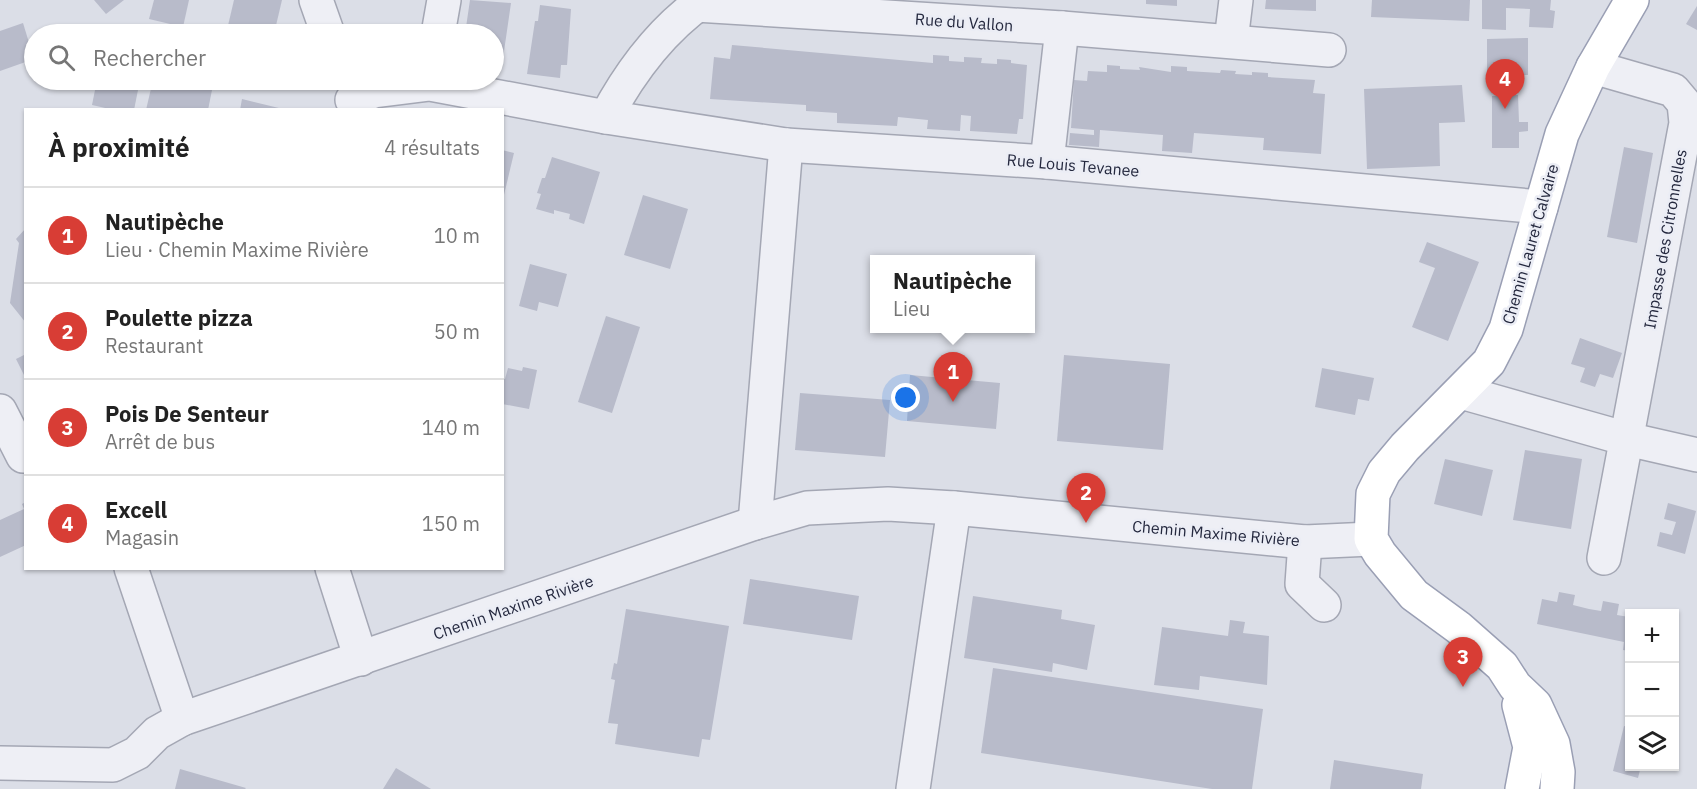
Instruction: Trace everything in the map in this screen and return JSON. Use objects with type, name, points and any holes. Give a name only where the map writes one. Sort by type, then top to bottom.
[{"type":"main road","name":"Chemin Lauret Calvaire","points":[[1371,538],[1373,494],[1383,472],[1420,431],[1489,362],[1506,329],[1516,303],[1562,134],[1593,67],[1632,0]]},
{"type":"main road","points":[[1371,538],[1380,554],[1414,595],[1459,628],[1502,666],[1515,686],[1535,705],[1553,744],[1558,772],[1557,789]]},
{"type":"main road","points":[[1515,686],[1530,747],[1522,789]]},
{"type":"street","points":[[316,0],[324,24]]},
{"type":"street","points":[[440,24],[444,0]]},
{"type":"street","points":[[1231,41],[1236,0]]},
{"type":"street","points":[[606,117],[627,77],[657,41],[700,3]]},
{"type":"street","name":"Rue du Vallon","points":[[700,3],[1062,28],[1329,50]]},
{"type":"street","points":[[1047,162],[1062,28]]},
{"type":"street","name":"Impasse des Citronnelles","points":[[1593,67],[1674,90],[1684,103],[1686,123],[1604,558]]},
{"type":"street","name":"Rue Louis Tevanee","points":[[346,96],[380,90]]},
{"type":"street","name":"Rue Louis Tevanee","points":[[471,90],[606,117],[786,145],[1047,162],[1541,207]]},
{"type":"street","points":[[755,523],[786,145]]},
{"type":"street","points":[[1461,392],[1627,439],[1697,455]]},
{"type":"street","points":[[0,411],[16,461]]},
{"type":"street","name":"Chemin Maxime Rivière","points":[[117,777],[157,733],[183,720],[755,523],[807,508],[888,504],[954,508],[1305,542],[1371,538]]},
{"type":"street","points":[[913,789],[954,508]]},
{"type":"street","points":[[1305,542],[1302,584],[1324,605]]},
{"type":"street","points":[[132,570],[183,720]]},
{"type":"street","points":[[333,570],[361,659]]},
{"type":"street","points":[[0,763],[117,777]]},
{"type":"building","points":[[94,0],[124,0],[106,14]]},
{"type":"building","points":[[154,0],[189,0],[184,24],[170,24],[149,19]]},
{"type":"building","points":[[234,0],[282,0],[276,24],[228,24]]},
{"type":"building","points":[[470,0],[511,3],[504,51],[504,24],[466,24]]},
{"type":"building","points":[[1146,0],[1177,0],[1177,6],[1146,4]]},
{"type":"building","points":[[1266,0],[1316,0],[1316,11],[1265,9]]},
{"type":"building","points":[[1372,0],[1470,0],[1469,21],[1371,17]]},
{"type":"building","points":[[1482,0],[1551,0],[1550,10],[1555,11],[1553,28],[1529,27],[1530,9],[1506,8],[1506,30],[1482,29]]},
{"type":"building","points":[[540,5],[571,9],[567,65],[561,65],[560,78],[527,74],[535,21],[538,21]]},
{"type":"building","points":[[1697,6],[1697,30],[1686,24]]},
{"type":"building","points":[[23,23],[24,26],[24,63],[0,71],[0,31]]},
{"type":"building","points":[[1528,38],[1528,75],[1487,75],[1487,39]]},
{"type":"building","points":[[732,45],[933,63],[933,55],[949,56],[949,61],[964,62],[964,57],[982,58],[981,63],[997,64],[997,59],[1011,60],[1011,63],[1027,65],[1023,119],[1019,119],[1017,134],[970,131],[971,116],[961,115],[960,131],[927,129],[928,120],[898,117],[897,126],[837,123],[837,113],[806,111],[806,105],[710,99],[714,57],[730,59]]},
{"type":"building","points":[[1107,65],[1120,66],[1120,69],[1140,70],[1139,67],[1171,72],[1171,66],[1187,67],[1187,71],[1220,73],[1221,70],[1252,75],[1252,72],[1268,73],[1268,77],[1315,80],[1313,93],[1325,94],[1321,154],[1263,150],[1264,138],[1194,133],[1192,153],[1162,151],[1163,135],[1100,130],[1099,147],[1069,145],[1070,133],[1094,135],[1094,130],[1071,128],[1074,80],[1087,81],[1088,71],[1107,72]]},
{"type":"building","points":[[1462,85],[1465,122],[1439,123],[1440,166],[1367,169],[1364,89]]},
{"type":"building","points":[[95,90],[138,90],[134,108],[105,108],[92,105]]},
{"type":"building","points":[[151,90],[212,90],[208,108],[146,108]]},
{"type":"building","points":[[1518,95],[1519,122],[1528,122],[1528,131],[1519,132],[1519,148],[1492,148],[1492,96]]},
{"type":"building","points":[[242,99],[279,108],[240,108]]},
{"type":"building","points":[[1624,147],[1653,153],[1637,243],[1607,237]]},
{"type":"building","points":[[504,150],[514,153],[504,195]]},
{"type":"building","points":[[552,157],[600,172],[584,224],[569,219],[570,214],[554,210],[554,214],[536,209],[541,194],[537,193]]},
{"type":"building","points":[[643,195],[688,209],[670,269],[624,255]]},
{"type":"building","points":[[24,230],[24,320],[10,303],[19,243],[16,239]]},
{"type":"building","points":[[1427,242],[1479,262],[1448,341],[1412,327],[1435,268],[1419,262]]},
{"type":"building","points":[[530,264],[567,274],[558,307],[539,302],[537,311],[519,306]]},
{"type":"building","points":[[606,316],[640,327],[612,413],[578,402]]},
{"type":"building","points":[[1580,338],[1622,353],[1613,378],[1600,374],[1595,387],[1580,382],[1585,368],[1571,364]]},
{"type":"building","points":[[24,355],[24,375],[16,359]]},
{"type":"building","points":[[1064,355],[1170,364],[1163,450],[1057,441]]},
{"type":"building","points":[[523,367],[537,370],[529,409],[504,404],[504,379],[508,368],[522,371]]},
{"type":"building","points":[[1322,368],[1374,378],[1369,401],[1358,399],[1355,415],[1315,407]]},
{"type":"building","points":[[910,375],[1000,383],[996,429],[907,421]]},
{"type":"building","points":[[800,393],[890,400],[885,457],[795,450]]},
{"type":"building","points":[[1525,450],[1582,459],[1571,529],[1513,520]]},
{"type":"building","points":[[1445,459],[1493,470],[1482,516],[1434,504]]},
{"type":"building","points":[[1668,503],[1696,511],[1685,554],[1657,546],[1660,532],[1672,535],[1676,522],[1664,519]]},
{"type":"building","points":[[24,509],[24,546],[0,557],[0,520]]},
{"type":"building","points":[[750,579],[859,596],[852,640],[743,624]]},
{"type":"building","points":[[1559,592],[1575,595],[1573,605],[1589,609],[1601,611],[1603,601],[1619,604],[1617,615],[1625,616],[1625,650],[1623,650],[1624,642],[1537,624],[1542,599],[1557,602]]},
{"type":"building","points":[[973,596],[1062,610],[1061,619],[1095,625],[1087,670],[1053,663],[1052,672],[964,658]]},
{"type":"building","points":[[626,609],[729,626],[710,740],[702,739],[699,757],[615,744],[618,724],[608,723],[615,680],[611,679],[614,663],[617,664]]},
{"type":"building","points":[[1230,620],[1245,622],[1243,633],[1269,636],[1267,685],[1200,676],[1199,690],[1154,685],[1162,627],[1228,636]]},
{"type":"building","points":[[993,668],[1263,709],[1252,789],[1212,789],[981,753]]},
{"type":"building","points":[[1625,726],[1625,771],[1640,771],[1638,778],[1613,771]]},
{"type":"building","points":[[1334,760],[1423,774],[1421,789],[1330,789]]},
{"type":"building","points":[[396,768],[431,789],[383,789]]},
{"type":"building","points":[[180,769],[246,788],[175,789]]},
{"type":"place","name":"Excell","points":[[1505,109]]},
{"type":"place","name":"Nautipèche","points":[[953,402]]},
{"type":"place","name":"Poulette pizza","points":[[1086,523]]},
{"type":"place","name":"Pois De Senteur","points":[[1463,687]]}]
